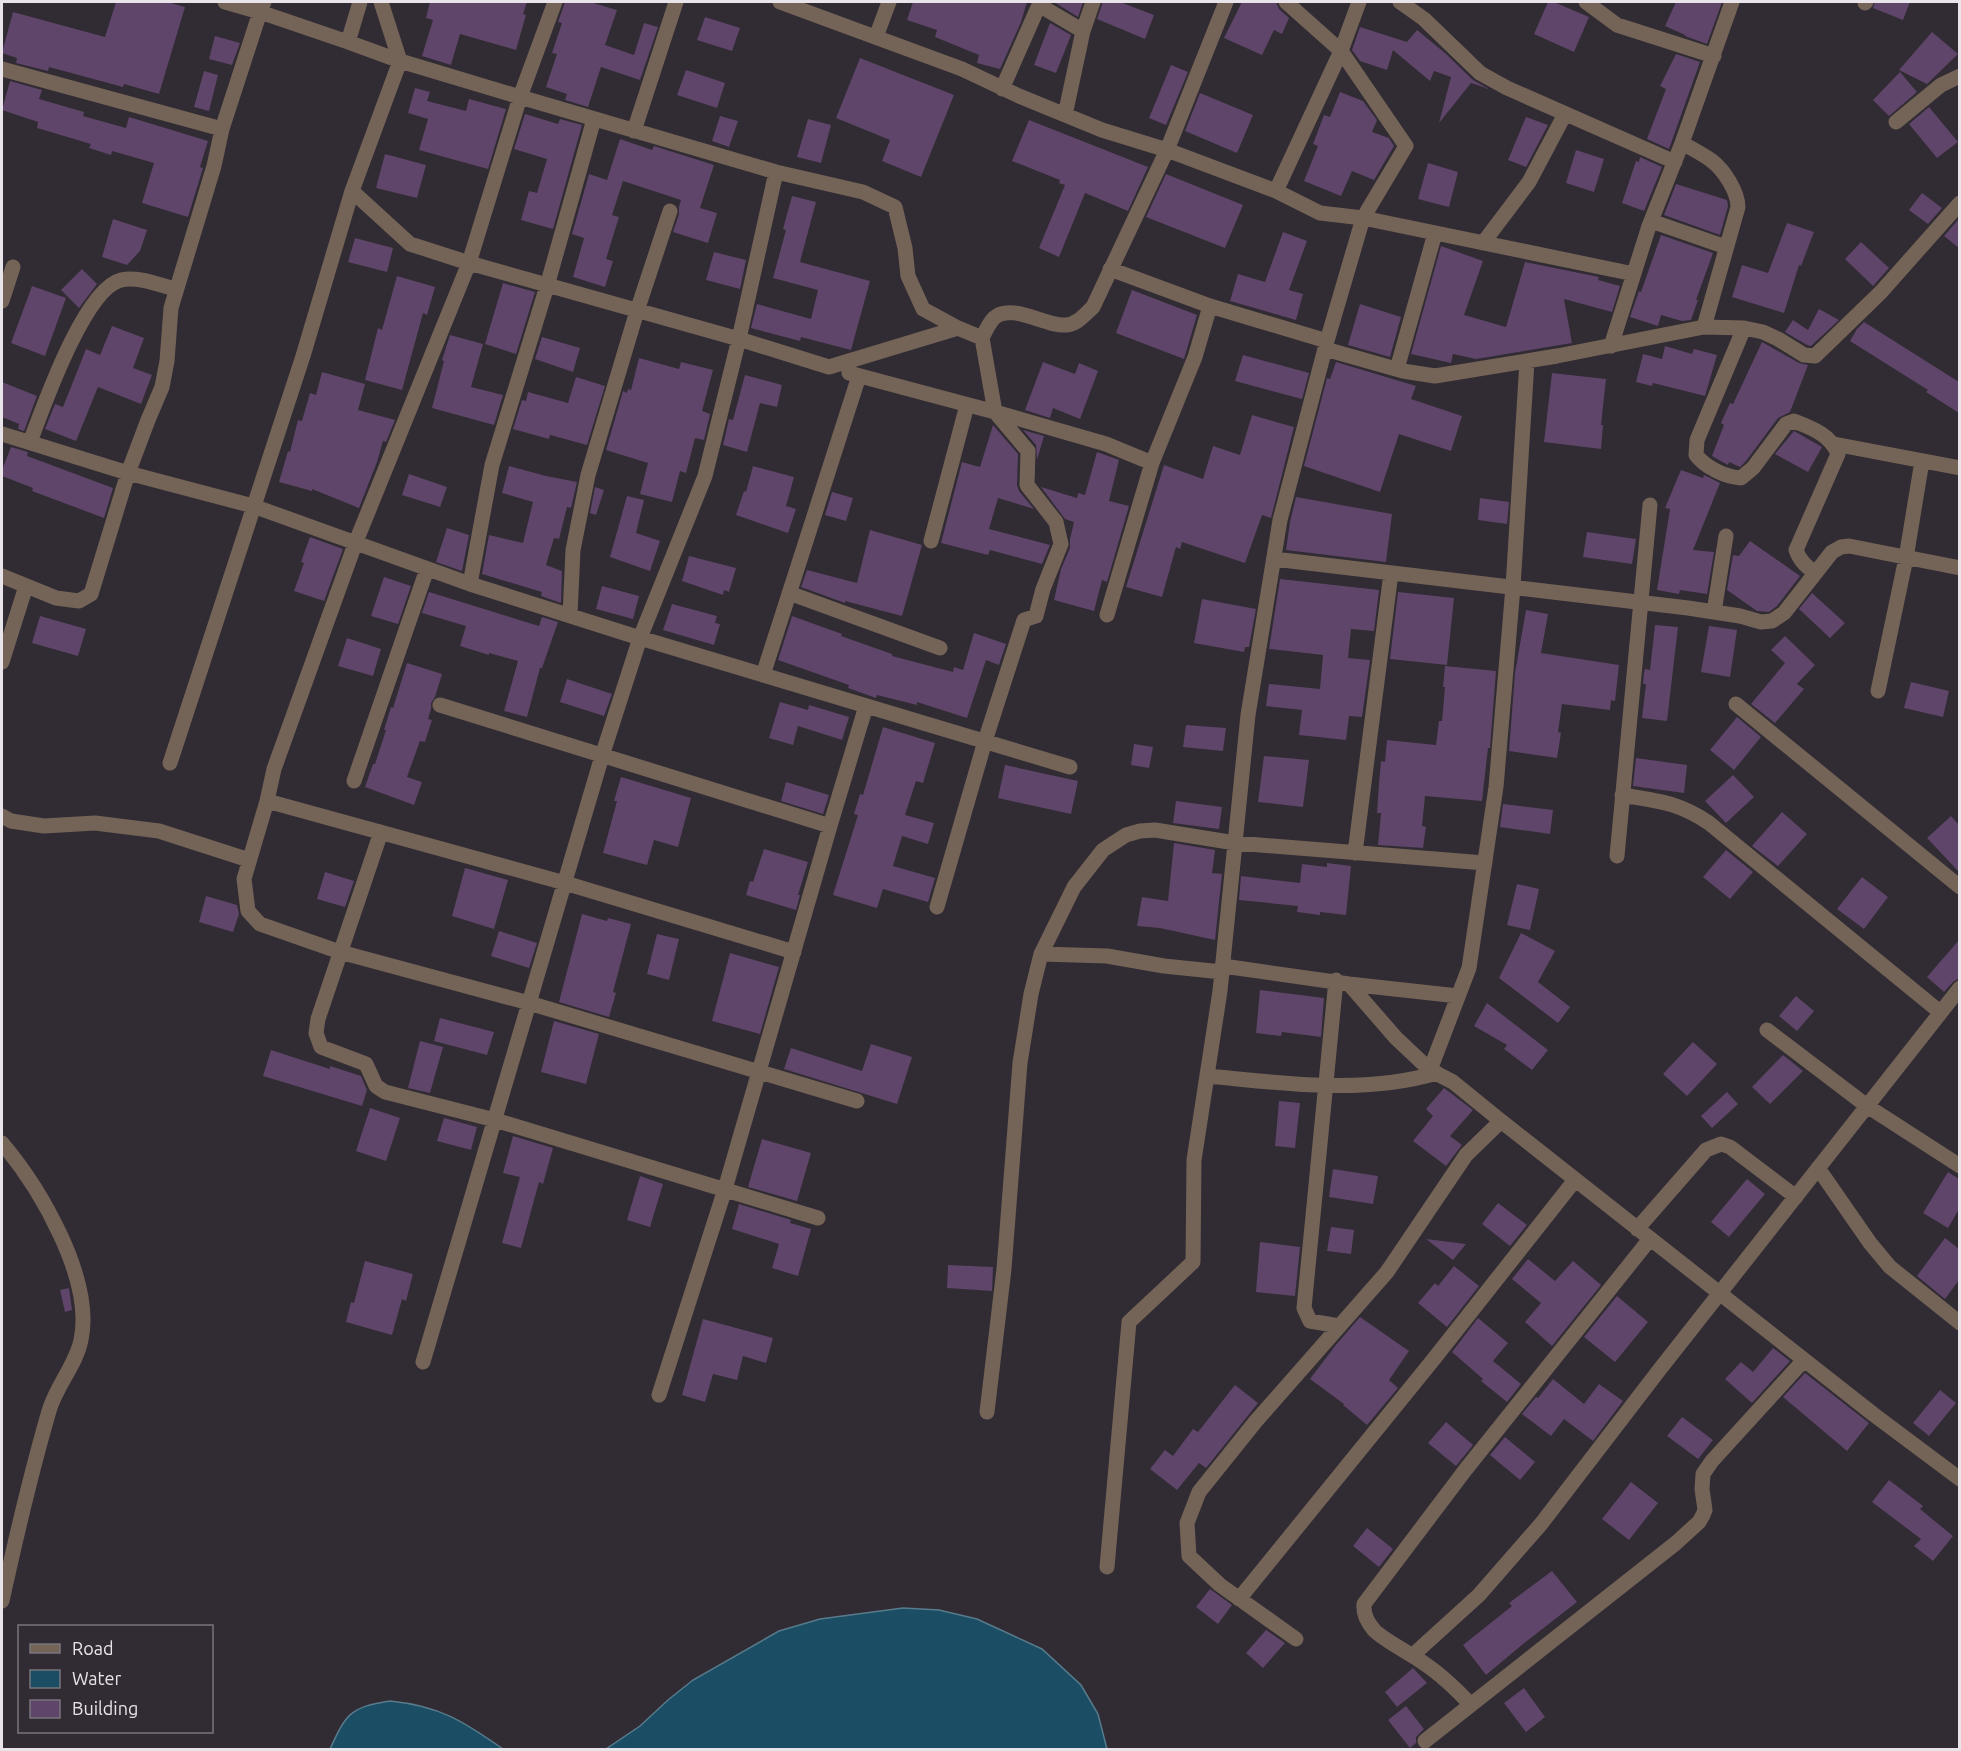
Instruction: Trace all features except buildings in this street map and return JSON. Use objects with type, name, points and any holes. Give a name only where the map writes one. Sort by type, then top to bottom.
[{"type":"street","points":[[225,2],[262,7],[400,61],[634,131],[776,172],[863,192],[895,207],[905,248],[908,276],[923,309],[982,338]]},
{"type":"street","points":[[348,42],[360,2]]},
{"type":"street","points":[[170,763],[303,356],[352,191],[400,61],[381,2]]},
{"type":"street","points":[[555,2],[520,97],[469,263],[355,544],[274,769],[244,879],[249,910],[260,924],[340,951],[529,1003],[857,1101]]},
{"type":"street","points":[[634,131],[676,2]]},
{"type":"street","points":[[780,2],[945,62],[1102,130],[1167,150],[1276,191],[1320,213],[1363,218],[1634,274]]},
{"type":"street","points":[[876,37],[889,2]]},
{"type":"street","points":[[1065,115],[1083,31],[1093,2]]},
{"type":"street","points":[[937,908],[985,741],[1024,620],[1036,616],[1043,589],[1061,544],[1056,522],[1028,485],[1028,451],[995,412],[982,338],[992,319],[1001,313],[1072,323],[1093,307],[1167,150],[1226,2]]},
{"type":"street","points":[[1107,1567],[1129,1322],[1193,1262],[1194,1160],[1222,969],[1248,715],[1280,520],[1326,345],[1363,218],[1406,146],[1341,51],[1286,2]]},
{"type":"street","points":[[1276,191],[1341,51],[1359,2]]},
{"type":"street","points":[[1400,2],[1424,19],[1480,73],[1507,88],[1675,162]]},
{"type":"street","points":[[1586,2],[1617,24],[1714,56]]},
{"type":"street","points":[[1611,346],[1651,221],[1675,162],[1732,2]]},
{"type":"street","points":[[1002,88],[1039,5],[1083,31]]},
{"type":"street","points":[[2,576],[56,598],[79,601],[91,594],[128,473],[162,387],[175,289],[214,166],[222,129],[262,7]]},
{"type":"street","points":[[2,69],[222,129]]},
{"type":"street","points":[[1896,122],[1941,85],[1959,76]]},
{"type":"street","points":[[1483,243],[1529,182],[1565,114]]},
{"type":"street","points":[[470,584],[492,465],[547,286],[594,119]]},
{"type":"street","points":[[1682,143],[1712,161],[1738,200],[1704,327]]},
{"type":"street","points":[[423,1362],[602,756],[640,638],[705,476],[739,339],[776,172]]},
{"type":"street","points":[[352,191],[410,244],[859,376],[1106,444],[1152,463]]},
{"type":"street","points":[[1110,269],[1210,306],[1397,369],[1435,376],[1611,346],[1704,327],[1744,328],[1763,332],[1804,355],[1815,356],[1881,291],[1959,203]]},
{"type":"street","points":[[570,615],[573,550],[588,475],[637,311],[670,211]]},
{"type":"street","points":[[1651,221],[1726,247]]},
{"type":"street","points":[[1397,369],[1435,233]]},
{"type":"street","points":[[2,301],[13,267]]},
{"type":"street","points":[[30,442],[61,362],[97,299],[112,284],[122,280],[135,279],[175,289]]},
{"type":"street","points":[[1107,615],[1152,463],[1195,357],[1210,306]]},
{"type":"street","points":[[829,367],[958,328]]},
{"type":"street","points":[[1744,328],[1697,441],[1696,455],[1703,464],[1735,478],[1741,478],[1753,468],[1786,424],[1794,421],[1826,437],[1834,444],[1838,454],[1796,550],[1805,566],[1815,573]]},
{"type":"street","points":[[1433,1072],[1469,968],[1496,787],[1513,587],[1527,361]]},
{"type":"street","points":[[763,675],[859,376]]},
{"type":"street","points":[[931,541],[967,405]]},
{"type":"street","points":[[2,434],[128,473],[253,506],[470,584],[640,638],[1070,767]]},
{"type":"street","points":[[1834,444],[1959,468]]},
{"type":"street","points":[[1878,691],[1906,558],[1922,461]]},
{"type":"street","points":[[1617,856],[1650,504]]},
{"type":"street","points":[[1714,612],[1726,536]]},
{"type":"street","points":[[1274,559],[1714,612],[1761,622],[1772,621],[1784,613],[1832,552],[1841,547],[1850,546],[1959,568]]},
{"type":"street","points":[[354,782],[427,569]]},
{"type":"street","points":[[1355,853],[1391,573]]},
{"type":"street","points":[[2,662],[26,586]]},
{"type":"street","points":[[789,593],[940,648]]},
{"type":"street","points":[[1736,704],[1959,887]]},
{"type":"street","points":[[440,705],[830,826]]},
{"type":"street","points":[[659,1395],[725,1189],[866,706]]},
{"type":"street","points":[[1622,795],[1667,802],[1692,812],[1709,823],[1940,1012]]},
{"type":"street","points":[[267,801],[565,883],[794,952]]},
{"type":"street","points":[[2,816],[11,821],[44,826],[95,823],[159,831],[249,860]]},
{"type":"street","points":[[987,1412],[1004,1269],[1020,1063],[1031,994],[1041,954],[1074,887],[1102,850],[1126,835],[1140,831],[1155,831],[1234,843],[1485,863]]},
{"type":"street","points":[[381,832],[318,1019],[316,1033],[321,1047],[366,1064],[376,1086],[385,1092],[495,1120],[818,1218]]},
{"type":"street","points":[[1041,954],[1107,956],[1164,966],[1222,969],[1458,996]]},
{"type":"street","points":[[1342,982],[1396,1038],[1433,1072],[1453,1082],[1637,1229],[1959,1479]]},
{"type":"street","points":[[1340,1326],[1310,1321],[1304,1308],[1326,1086],[1342,982]]},
{"type":"street","points":[[1413,1656],[1479,1595],[1541,1524],[1959,988]]},
{"type":"street","points":[[1767,1030],[1867,1106],[1959,1166]]},
{"type":"street","points":[[1207,1076],[1326,1086],[1410,1081],[1433,1072]]},
{"type":"street","points":[[1296,1639],[1220,1585],[1189,1556],[1187,1523],[1199,1492],[1256,1421],[1387,1272],[1466,1155],[1501,1121]]},
{"type":"street","points":[[2,1143],[53,1217],[76,1277],[83,1312],[81,1341],[50,1408],[21,1514],[2,1601]]},
{"type":"street","points":[[1637,1229],[1706,1150],[1721,1144],[1730,1147],[1796,1197]]},
{"type":"street","points":[[1818,1168],[1870,1243],[1890,1267],[1959,1323]]},
{"type":"street","points":[[1239,1599],[1433,1360],[1575,1180]]},
{"type":"street","points":[[1472,1705],[1446,1679],[1374,1631],[1366,1619],[1364,1604],[1466,1469],[1650,1239]]},
{"type":"street","points":[[1425,1741],[1676,1543],[1699,1522],[1705,1510],[1702,1489],[1703,1474],[1712,1461],[1804,1360]]},
{"type":"water","points":[[903,1608],[939,1610],[977,1619],[1042,1649],[1081,1685],[1098,1714],[1107,1749],[606,1749],[640,1726],[693,1680],[779,1631],[820,1619]]},
{"type":"water","points":[[390,1701],[408,1703],[450,1716],[476,1730],[503,1749],[330,1749],[340,1728],[351,1714],[366,1706]]}]
